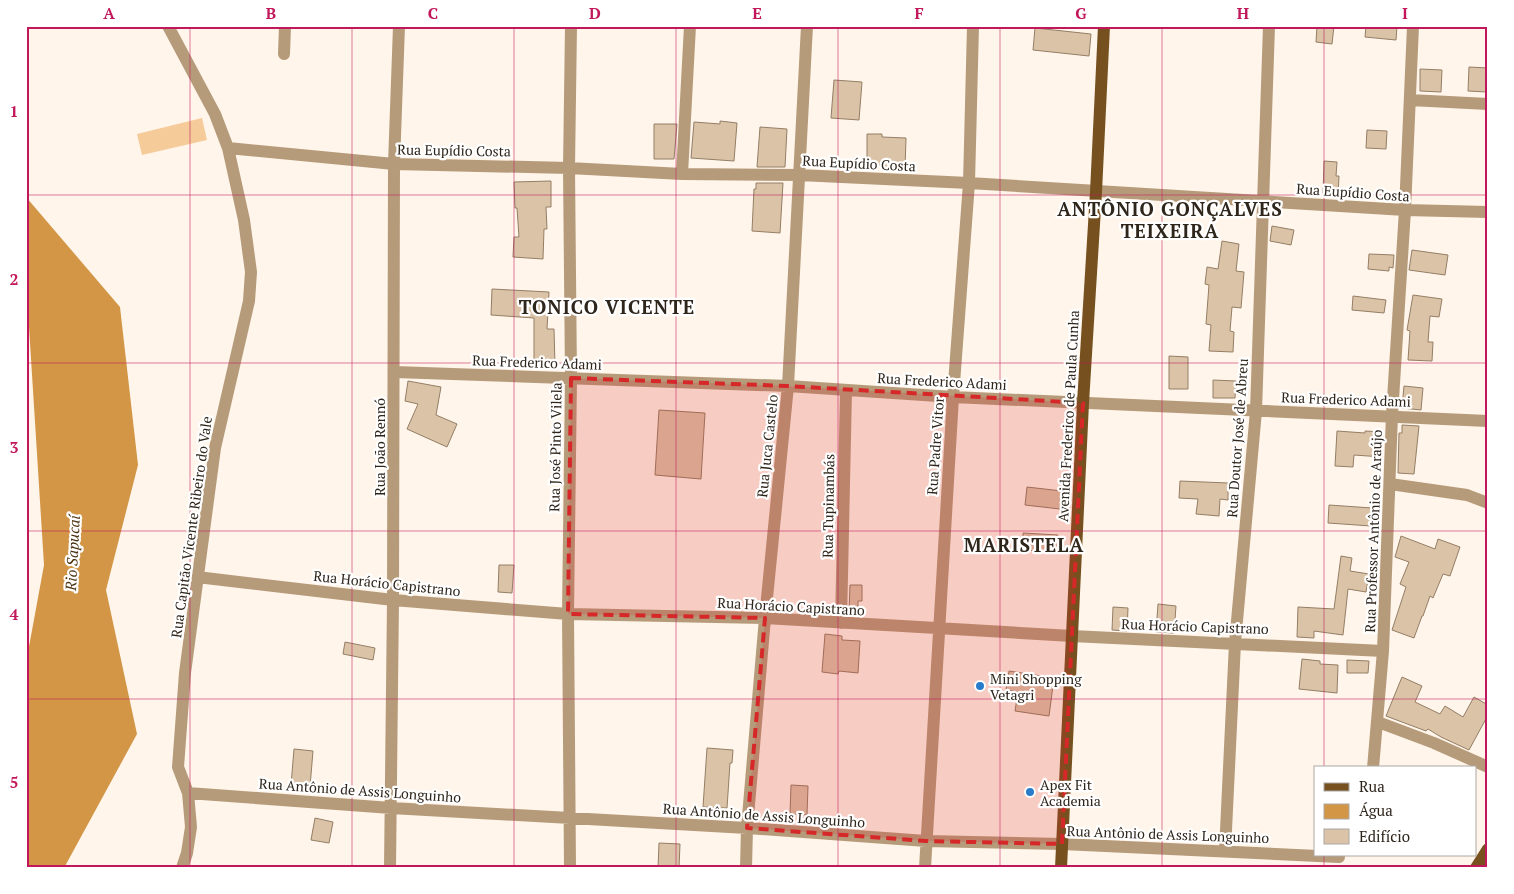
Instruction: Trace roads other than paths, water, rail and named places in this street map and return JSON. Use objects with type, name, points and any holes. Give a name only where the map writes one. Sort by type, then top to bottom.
[{"type":"main road","name":"Avenida Frederico de Paula Cunha","points":[[1061,868],[1083,403],[1104,26]]},
{"type":"main road","points":[[1476,868],[1488,849]]},
{"type":"street","name":"Rua Capitão Vicente Ribeiro do Vale","points":[[168,26],[214,114],[228,148],[244,220],[251,272],[249,302],[215,448],[185,673],[178,767],[188,793],[190,827],[188,853],[182,868]]},
{"type":"street","points":[[284,54],[285,26]]},
{"type":"street","name":"Rua João Rennó","points":[[390,868],[395,372],[394,164],[399,26]]},
{"type":"street","name":"Rua José Pinto Vilela","points":[[570,868],[568,614],[571,378],[569,168],[571,26]]},
{"type":"street","points":[[682,174],[690,26]]},
{"type":"street","name":"Rua Juca Castelo","points":[[746,868],[747,828],[765,618],[788,386],[807,26]]},
{"type":"street","name":"Rua Padre Vitor","points":[[925,868],[938,629],[969,183],[973,26]]},
{"type":"street","name":"Rua Doutor José de Abreu","points":[[1225,851],[1235,642],[1256,411],[1269,26]]},
{"type":"street","name":"Rua Professor Antônio de Araújo","points":[[1373,766],[1384,651],[1392,415],[1405,210],[1412,26]]},
{"type":"street","points":[[1410,100],[1488,104]]},
{"type":"street","name":"Rua Eupídio Costa","points":[[228,148],[394,164],[569,168],[682,174],[799,175],[969,183],[1405,210],[1488,212]]},
{"type":"street","name":"Rua Frederico Adami","points":[[395,372],[788,386],[953,397],[1488,420]]},
{"type":"street","name":"Rua Tupinambás","points":[[841,623],[846,390]]},
{"type":"street","points":[[1390,484],[1467,495],[1488,503]]},
{"type":"street","name":"Rua Horácio Capistrano","points":[[197,577],[393,600],[568,614],[765,618],[938,629],[1235,642],[1384,651]]},
{"type":"street","points":[[1378,722],[1434,743],[1488,767]]},
{"type":"street","name":"Rua Antônio de Assis Longuinho","points":[[188,793],[391,808],[747,828],[926,841],[1062,844],[1314,856]]},
{"type":"street","name":"Rua Antônio de Assis Longuinho","points":[[1320,856],[1339,857]]},
{"type":"water","name":"Rio Sapucaí","points":[[26,197],[120,307],[138,465],[106,590],[137,734],[64,868],[26,868],[26,663],[44,565],[29,327],[26,323]]},
{"type":"place","name":"Mini Shopping Vetagri","points":[[980,686]]},
{"type":"place","name":"Apex Fit Academia","points":[[1030,792]]},
{"type":"district","name":"ANTÔNIO GONÇALVES TEIXEIRA","points":[[1170,219]]},
{"type":"district","name":"TONICO VICENTE","points":[[607,306]]},
{"type":"district","name":"MARISTELA","points":[[1024,544]]}]
